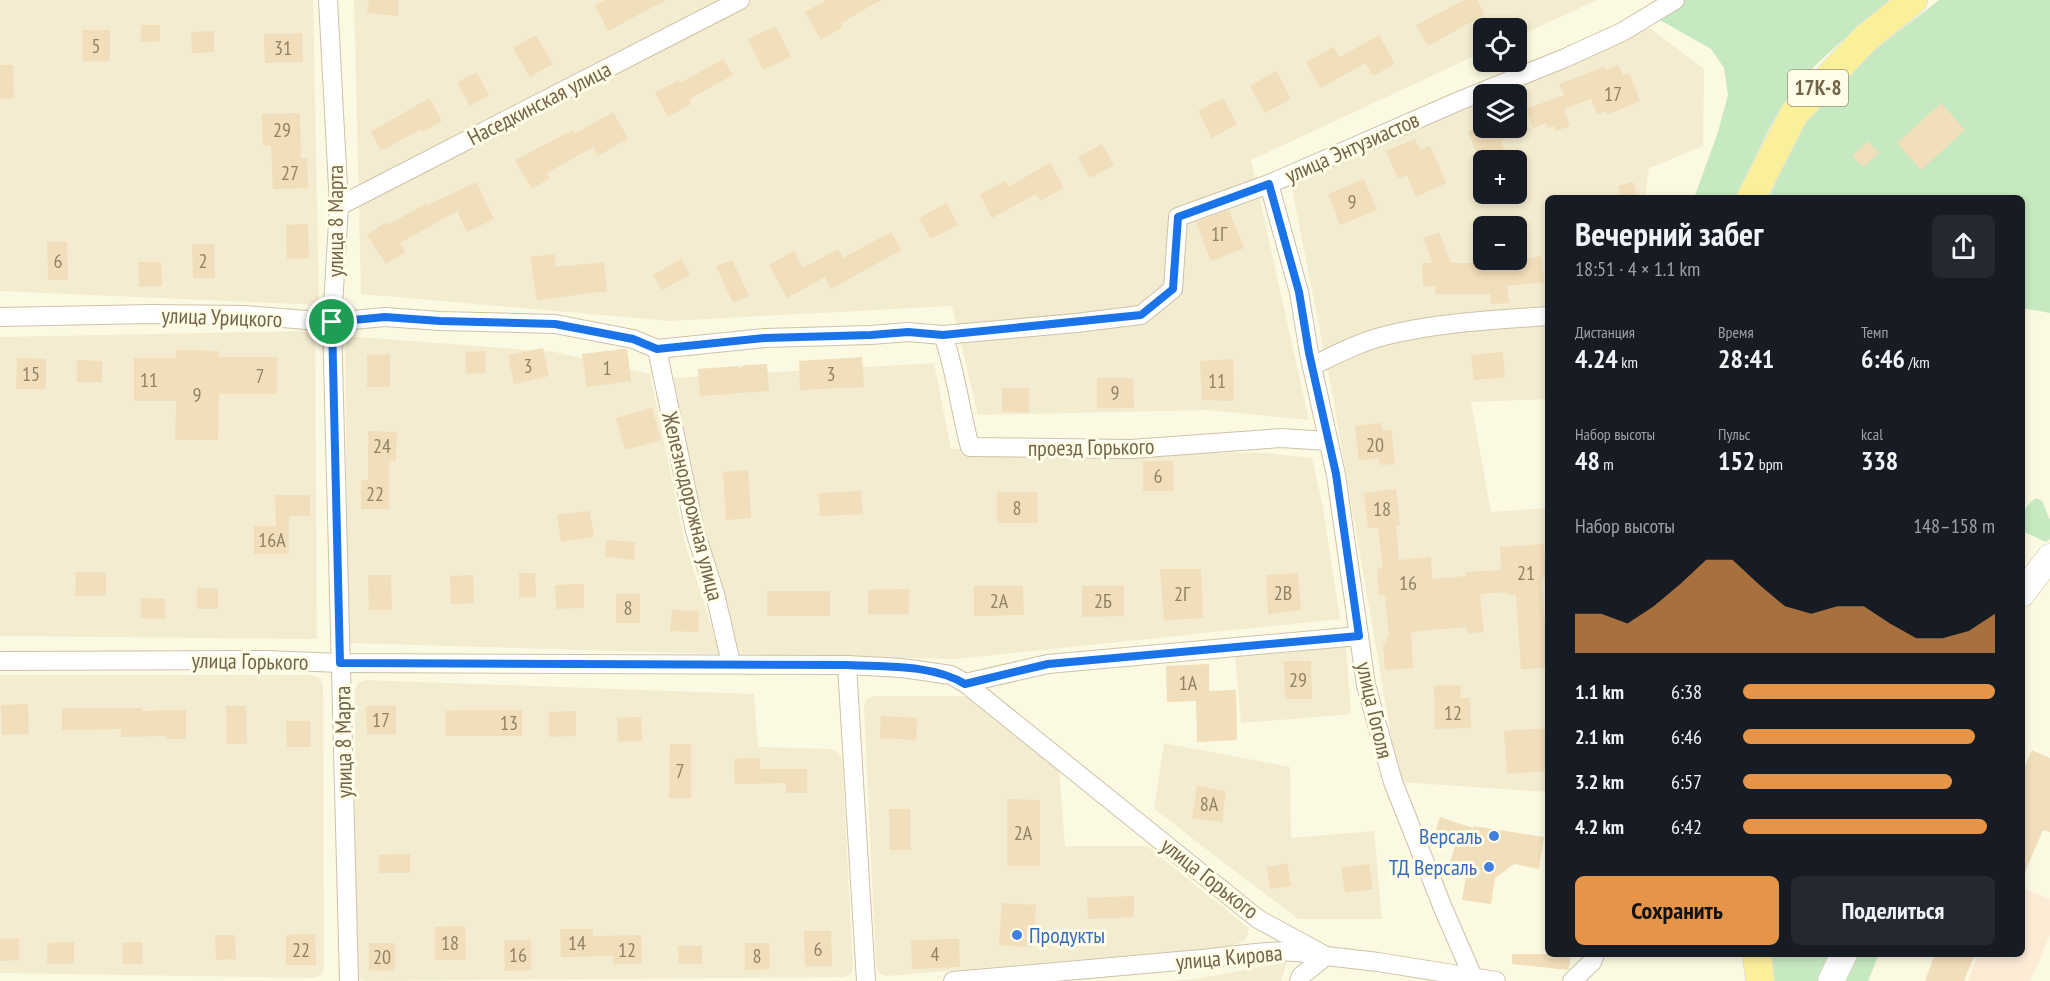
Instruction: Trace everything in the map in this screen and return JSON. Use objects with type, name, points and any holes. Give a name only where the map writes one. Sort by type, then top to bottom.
[{"type":"main road","name":"17К-8","points":[[1752,195],[1794,114],[1866,38],[1913,0]]},
{"type":"main road","points":[[1757,957],[1760,981]]},
{"type":"street","name":"улица 8 Марта","points":[[328,0],[339,206],[332,322],[348,981]]},
{"type":"street","name":"Наседкинская улица","points":[[339,206],[740,0]]},
{"type":"street","name":"улица Энтузиастов","points":[[657,349],[765,338],[908,332],[943,335],[1141,315],[1173,289],[1178,217],[1269,184],[1459,100],[1622,32],[1675,0]]},
{"type":"street","name":"улица Гоголя","points":[[1269,184],[1299,292],[1312,366],[1336,474],[1366,685],[1393,782],[1473,978]]},
{"type":"street","name":"улица Урицкого","points":[[0,317],[244,315],[332,322],[385,317],[555,324],[633,339],[657,349]]},
{"type":"street","points":[[1312,366],[1387,335],[1438,325],[1545,316]]},
{"type":"street","name":"проезд Горького","points":[[943,335],[952,360],[960,409],[970,447],[1131,449],[1281,438],[1328,441]]},
{"type":"street","name":"Железнодорожная улица","points":[[657,349],[695,531],[716,594],[731,663]]},
{"type":"street","points":[[2025,590],[2050,557]]},
{"type":"street","points":[[965,684],[1048,664],[1359,636]]},
{"type":"street","name":"улица Горького","points":[[0,661],[731,663],[847,665],[902,668],[951,675],[1258,919],[1326,956],[1496,981]]},
{"type":"street","points":[[847,665],[866,981]]},
{"type":"street","name":"улица Кирова","points":[[953,981],[1195,960],[1262,951],[1293,951],[1326,956]]},
{"type":"street","points":[[1299,981],[1301,976],[1326,956]]},
{"type":"street","points":[[1572,981],[1592,962],[1594,957]]},
{"type":"street","points":[[1831,981],[1843,957]]},
{"type":"shaded area","points":[[0,0],[313,0],[319,305],[0,291]]},
{"type":"shaded area","points":[[354,0],[1597,0],[1527,32],[1527,18],[1473,18],[1473,57],[1251,160],[1309,420],[1207,410],[978,415],[952,306],[670,321],[361,294]]},
{"type":"shaded area","points":[[1650,28],[1704,69],[1703,146],[1649,168],[1645,195],[1545,195],[1545,399],[1471,402],[1491,512],[1545,508],[1545,792],[1399,782],[1333,397],[1289,174],[1473,99],[1473,138],[1527,138],[1527,84],[1511,84]]},
{"type":"shaded area","points":[[315,331],[317,639],[0,636],[0,337]]},
{"type":"shaded area","points":[[345,336],[555,352],[650,374],[685,543],[720,654],[348,643]]},
{"type":"shaded area","points":[[934,363],[951,449],[1265,453],[1312,458],[1323,508],[1340,619],[956,659],[740,654],[700,520],[674,378]]},
{"type":"shaded area","points":[[1346,647],[1351,714],[1241,723],[1235,656]]},
{"type":"shaded area","points":[[0,675],[312,675],[320,678],[323,686],[324,968],[321,975],[313,978],[0,973]]},
{"type":"shaded area","points":[[366,680],[754,694],[758,747],[831,749],[838,752],[842,759],[853,966],[851,974],[843,977],[366,981],[358,978],[355,970],[355,691],[358,683]]},
{"type":"shaded area","points":[[874,696],[967,696],[1059,768],[1065,846],[1147,846],[1249,928],[1246,940],[1229,947],[887,976],[879,973],[876,966],[864,707],[866,699]]},
{"type":"shaded area","points":[[1164,743],[1290,767],[1291,838],[1374,831],[1382,919],[1298,919],[1154,809]]},
{"type":"shaded area","points":[[2025,889],[2050,899],[2050,935],[2030,981],[1968,981],[1977,957],[2011,959],[2012,957],[2025,957]]},
{"type":"shaded area","points":[[1287,962],[1281,981],[1168,981],[1196,979]]},
{"type":"green space","points":[[1665,0],[1893,0],[1828,53],[1797,86],[1776,116],[1740,195],[1695,195],[1718,132],[1728,95],[1724,68],[1711,49],[1646,12]]},
{"type":"green space","points":[[1939,0],[2050,0],[2050,313],[2025,309],[2025,195],[1770,195],[1808,120],[1836,86],[1869,55]]},
{"type":"green space","points":[[2037,498],[2042,501],[2050,520],[2050,539],[2046,542],[2025,532],[2025,511]]},
{"type":"green space","points":[[1766,957],[1830,957],[1819,981],[1768,981]]},
{"type":"green space","points":[[1856,957],[1878,957],[1868,981],[1846,981]]},
{"type":"building","points":[[369,0],[399,0],[398,16],[367,13]]},
{"type":"building","points":[[605,0],[666,0],[608,31],[595,5]]},
{"type":"building","points":[[827,0],[881,0],[841,23],[843,27],[821,40],[805,12]]},
{"type":"building","points":[[1465,0],[1477,0],[1485,14],[1473,18],[1473,21],[1428,46],[1416,25]]},
{"type":"building","points":[[141,25],[160,25],[160,41],[141,42]]},
{"type":"building","points":[[776,26],[791,57],[763,70],[748,39]]},
{"type":"building","points":[[82,30],[110,30],[110,61],[83,62]]},
{"type":"building","points":[[214,31],[214,52],[192,53],[191,32]]},
{"type":"building","points":[[302,33],[303,62],[265,63],[264,34]]},
{"type":"building","points":[[536,35],[553,64],[530,77],[513,48]]},
{"type":"building","points":[[1379,35],[1395,64],[1373,76],[1366,63],[1320,88],[1306,62],[1334,47],[1340,57]]},
{"type":"building","points":[[723,59],[733,75],[689,99],[691,104],[668,117],[655,93],[678,80],[680,83]]},
{"type":"building","points":[[0,65],[13,65],[14,98],[0,99]]},
{"type":"building","points":[[1618,65],[1623,75],[1629,73],[1640,101],[1607,115],[1606,111],[1597,115],[1591,99],[1564,109],[1570,126],[1556,131],[1554,126],[1548,128],[1546,123],[1533,128],[1527,109],[1564,95],[1559,84],[1604,67],[1606,70]]},
{"type":"building","points":[[1276,71],[1291,99],[1265,113],[1250,86]]},
{"type":"building","points":[[476,72],[489,95],[470,106],[457,83]]},
{"type":"building","points":[[429,98],[442,121],[423,132],[421,129],[381,151],[371,132]]},
{"type":"building","points":[[1223,98],[1237,124],[1212,138],[1198,111]]},
{"type":"building","points":[[1941,103],[1965,130],[1921,170],[1897,143]]},
{"type":"building","points":[[613,112],[628,138],[598,156],[593,147],[547,173],[550,178],[532,189],[515,160],[573,130],[575,134]]},
{"type":"building","points":[[300,113],[301,158],[307,158],[308,188],[273,189],[271,146],[263,146],[262,114]]},
{"type":"building","points":[[1473,130],[1473,138],[1508,138],[1501,141],[1505,150],[1476,150],[1468,132]]},
{"type":"building","points":[[1415,139],[1420,150],[1430,146],[1446,183],[1416,197],[1407,175],[1398,179],[1386,151]]},
{"type":"building","points":[[1868,141],[1879,153],[1863,167],[1852,156]]},
{"type":"building","points":[[1102,144],[1114,165],[1090,178],[1078,157]]},
{"type":"building","points":[[1050,163],[1064,188],[1040,201],[1036,194],[992,218],[980,195],[1005,181],[1008,187]]},
{"type":"building","points":[[1364,179],[1377,210],[1340,225],[1328,194]]},
{"type":"building","points":[[476,182],[494,219],[467,232],[457,211],[400,243],[405,252],[386,264],[367,235],[386,222],[388,225],[425,204],[426,206]]},
{"type":"building","points":[[1633,182],[1637,195],[1620,195],[1618,186]]},
{"type":"building","points":[[947,203],[958,225],[931,239],[919,218]]},
{"type":"building","points":[[1229,210],[1244,248],[1211,261],[1196,222]]},
{"type":"building","points":[[308,224],[309,258],[287,259],[286,225]]},
{"type":"building","points":[[891,232],[901,250],[831,289],[825,277],[787,298],[769,265],[794,251],[803,268],[838,249],[843,258]]},
{"type":"building","points":[[1439,232],[1451,263],[1473,263],[1473,270],[1527,270],[1527,258],[1541,256],[1544,282],[1507,286],[1509,303],[1491,304],[1490,294],[1435,294],[1435,286],[1423,286],[1422,263],[1433,263],[1423,238]]},
{"type":"building","points":[[47,242],[67,242],[68,280],[48,280]]},
{"type":"building","points":[[192,244],[214,244],[215,278],[193,278]]},
{"type":"building","points":[[554,254],[556,267],[604,262],[607,291],[537,300],[530,257]]},
{"type":"building","points":[[681,259],[690,275],[662,290],[653,275]]},
{"type":"building","points":[[732,260],[749,296],[733,303],[716,266]]},
{"type":"building","points":[[138,262],[161,262],[162,286],[139,287]]},
{"type":"building","points":[[543,348],[549,376],[514,384],[508,355]]},
{"type":"building","points":[[627,349],[631,381],[587,387],[582,354]]},
{"type":"building","points":[[176,350],[219,351],[219,357],[277,357],[277,394],[219,394],[218,440],[175,440],[176,401],[134,401],[134,358],[176,358]]},
{"type":"building","points":[[485,351],[486,373],[466,374],[465,352]]},
{"type":"building","points":[[1503,352],[1505,377],[1474,380],[1471,355]]},
{"type":"building","points":[[390,354],[390,387],[367,387],[367,355]]},
{"type":"building","points":[[862,357],[864,387],[800,390],[799,361]]},
{"type":"building","points":[[17,358],[46,359],[46,389],[16,389]]},
{"type":"building","points":[[1233,359],[1234,401],[1202,400],[1200,361]]},
{"type":"building","points":[[77,360],[102,361],[102,382],[77,382]]},
{"type":"building","points":[[767,364],[769,391],[700,396],[698,369],[739,366],[740,368],[745,365]]},
{"type":"building","points":[[1097,378],[1133,378],[1134,408],[1097,408]]},
{"type":"building","points":[[1002,388],[1029,388],[1029,412],[1002,412]]},
{"type":"building","points":[[652,408],[661,440],[625,450],[616,418]]},
{"type":"building","points":[[1381,423],[1382,431],[1391,430],[1395,464],[1380,465],[1379,458],[1359,461],[1355,426]]},
{"type":"building","points":[[368,431],[397,432],[396,461],[389,461],[389,509],[361,509],[361,480],[368,480]]},
{"type":"building","points":[[1143,461],[1173,461],[1174,491],[1143,491]]},
{"type":"building","points":[[748,470],[751,518],[726,520],[723,472]]},
{"type":"building","points":[[1396,489],[1400,525],[1396,525],[1399,560],[1431,557],[1432,579],[1466,576],[1466,572],[1501,570],[1500,547],[1544,544],[1545,578],[1542,578],[1545,668],[1521,669],[1516,595],[1508,595],[1508,592],[1480,594],[1484,632],[1468,634],[1467,627],[1411,632],[1413,668],[1385,670],[1383,643],[1387,643],[1387,636],[1389,636],[1385,595],[1379,595],[1377,569],[1383,568],[1378,527],[1368,528],[1364,493]]},
{"type":"building","points":[[861,491],[863,514],[820,516],[819,493]]},
{"type":"building","points":[[997,492],[1037,492],[1038,523],[997,523]]},
{"type":"building","points":[[275,495],[310,495],[310,516],[289,516],[289,554],[254,554],[254,526],[276,526]]},
{"type":"building","points":[[590,511],[594,537],[561,542],[557,515]]},
{"type":"building","points":[[606,540],[635,542],[634,560],[605,557]]},
{"type":"building","points":[[1160,569],[1201,569],[1203,618],[1164,620]]},
{"type":"building","points":[[76,572],[106,572],[106,596],[75,596]]},
{"type":"building","points":[[519,573],[535,573],[536,597],[519,598]]},
{"type":"building","points":[[1298,573],[1301,610],[1268,614],[1266,575]]},
{"type":"building","points":[[368,575],[391,575],[392,610],[369,610]]},
{"type":"building","points":[[473,575],[474,603],[451,604],[450,576]]},
{"type":"building","points":[[584,584],[584,608],[556,609],[555,585]]},
{"type":"building","points":[[974,586],[1023,586],[1024,615],[974,616]]},
{"type":"building","points":[[1082,586],[1124,586],[1124,616],[1082,617]]},
{"type":"building","points":[[197,588],[218,588],[218,609],[197,609]]},
{"type":"building","points":[[909,589],[909,614],[868,614],[868,590]]},
{"type":"building","points":[[767,591],[830,591],[830,616],[767,616]]},
{"type":"building","points":[[616,594],[640,594],[640,623],[616,623]]},
{"type":"building","points":[[141,598],[165,599],[165,619],[141,618]]},
{"type":"building","points":[[672,609],[699,612],[698,632],[670,631]]},
{"type":"building","points":[[1284,661],[1311,661],[1312,699],[1285,699]]},
{"type":"building","points":[[1209,664],[1209,691],[1236,690],[1237,740],[1197,742],[1196,701],[1167,702],[1166,666]]},
{"type":"building","points":[[1460,685],[1461,698],[1470,698],[1471,728],[1435,729],[1434,686]]},
{"type":"building","points":[[28,704],[29,734],[2,735],[1,705]]},
{"type":"building","points":[[226,706],[246,706],[247,744],[227,744]]},
{"type":"building","points":[[366,706],[396,706],[396,734],[367,734]]},
{"type":"building","points":[[62,708],[186,710],[186,739],[165,739],[165,736],[121,737],[121,729],[62,730]]},
{"type":"building","points":[[522,710],[522,736],[446,736],[445,711]]},
{"type":"building","points":[[576,711],[576,736],[549,737],[549,712]]},
{"type":"building","points":[[881,716],[917,718],[916,740],[880,738]]},
{"type":"building","points":[[641,717],[642,741],[618,742],[617,718]]},
{"type":"building","points":[[286,721],[310,721],[311,747],[287,747]]},
{"type":"building","points":[[1545,728],[1545,771],[1507,774],[1504,731]]},
{"type":"building","points":[[670,744],[691,744],[691,798],[669,798]]},
{"type":"building","points":[[2032,750],[2050,758],[2050,832],[2043,830],[2025,872],[2025,766]]},
{"type":"building","points":[[760,758],[760,769],[807,769],[807,793],[786,793],[786,783],[735,784],[734,759]]},
{"type":"building","points":[[1197,786],[1226,791],[1222,822],[1192,818]]},
{"type":"building","points":[[1007,799],[1040,800],[1040,866],[1007,866]]},
{"type":"building","points":[[889,809],[910,809],[911,850],[890,850]]},
{"type":"building","name":"ТД Версаль","points":[[1440,817],[1473,828],[1474,826],[1544,837],[1539,869],[1514,864],[1495,878],[1491,904],[1462,900],[1467,870],[1449,865],[1455,846],[1433,840]]},
{"type":"building","points":[[410,854],[410,873],[379,873],[379,855]]},
{"type":"building","points":[[1287,863],[1291,886],[1270,889],[1267,867]]},
{"type":"building","points":[[1369,864],[1373,889],[1345,893],[1341,868]]},
{"type":"building","points":[[1134,896],[1134,917],[1088,919],[1087,898]]},
{"type":"building","points":[[1002,903],[1036,905],[1033,947],[999,945]]},
{"type":"building","points":[[465,926],[466,960],[435,960],[435,927]]},
{"type":"building","points":[[560,929],[593,929],[593,936],[641,935],[642,964],[613,964],[613,956],[561,957]]},
{"type":"building","points":[[804,931],[831,931],[832,966],[805,967]]},
{"type":"building","points":[[315,934],[316,965],[286,965],[286,935]]},
{"type":"building","points":[[215,935],[235,935],[236,959],[216,960]]},
{"type":"building","points":[[19,938],[19,960],[0,961],[0,939]]},
{"type":"building","points":[[959,939],[960,967],[912,969],[911,940]]},
{"type":"building","points":[[504,940],[531,940],[531,970],[505,971]]},
{"type":"building","points":[[74,942],[74,964],[47,964],[47,943]]},
{"type":"building","points":[[142,942],[143,964],[123,964],[122,943]]},
{"type":"building","points":[[369,943],[395,943],[395,971],[369,970]]},
{"type":"building","points":[[745,943],[769,943],[770,969],[745,970]]},
{"type":"building","points":[[678,946],[702,946],[702,964],[679,964]]},
{"type":"building","points":[[1512,954],[1571,957],[1568,970],[1512,964]]},
{"type":"building","points":[[1934,957],[1974,957],[1964,981],[1925,981]]},
{"type":"place","name":"Версаль","points":[[1494,836]]},
{"type":"place","name":"ТД Версаль","points":[[1489,867]]},
{"type":"place","name":"Продукты","points":[[1017,935]]},
{"type":"route","points":[[1269,184],[1299,292],[1309,353],[1336,474],[1359,636],[1048,664],[965,684],[951,675],[902,668],[847,665],[340,663],[332,322],[385,317],[555,324],[633,339],[657,349],[765,338],[908,332],[943,335],[1141,315],[1173,289],[1178,217],[1269,184]]}]
